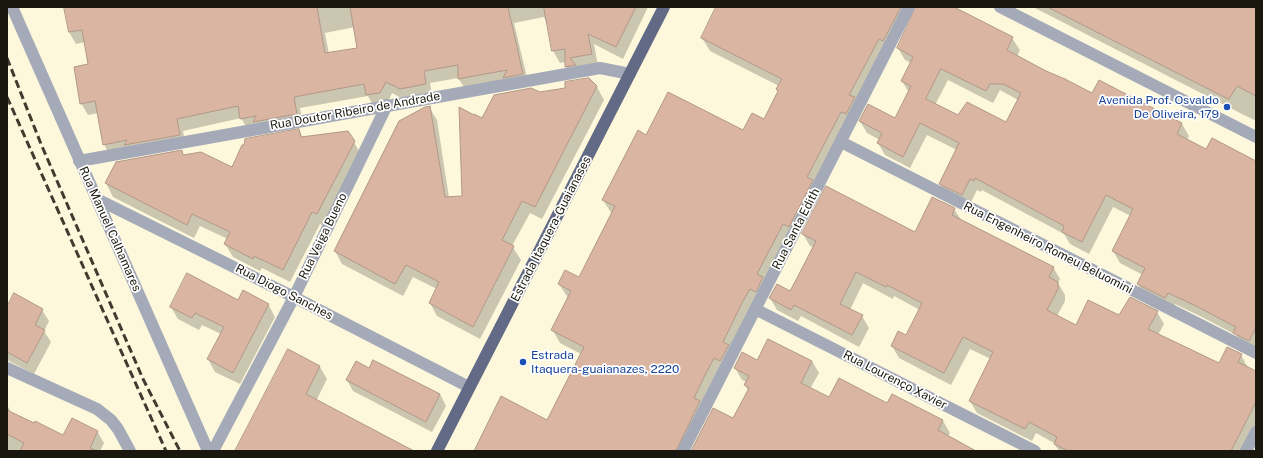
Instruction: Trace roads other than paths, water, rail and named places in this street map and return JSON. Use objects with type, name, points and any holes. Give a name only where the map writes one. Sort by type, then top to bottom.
[{"type":"main road","name":"Estrada Itaquera-Guaianases","points":[[437,451],[664,7]]},
{"type":"street","name":"Rua Manuel Calhamares","points":[[12,7],[208,451]]},
{"type":"street","name":"Rua Santa Edith","points":[[684,451],[909,7]]},
{"type":"street","points":[[1000,7],[1256,137]]},
{"type":"street","name":"Rua Doutor Ribeiro de Andrade","points":[[79,161],[600,68],[630,74]]},
{"type":"street","name":"Rua Veiga Bueno","points":[[213,451],[294,297],[387,105]]},
{"type":"street","name":"Rua Engenheiro Romeu Beluomini","points":[[841,142],[1256,353]]},
{"type":"street","name":"Rua Diogo Sanches","points":[[97,199],[470,387]]},
{"type":"street","name":"Rua Lourenço Xavier","points":[[755,309],[1035,451]]},
{"type":"street","points":[[7,368],[97,409],[118,429],[130,451]]},
{"type":"street","points":[[1246,451],[1256,432]]},
{"type":"railway","points":[[7,58],[41,144],[143,379],[180,451]]},
{"type":"railway","points":[[7,97],[166,451]]},
{"type":"place","name":"Avenida Prof. Osvaldo De Oliveira, 179","points":[[1227,107]]},
{"type":"place","name":"Estrada Itaquera-guaianazes, 2220","points":[[523,362]]}]
